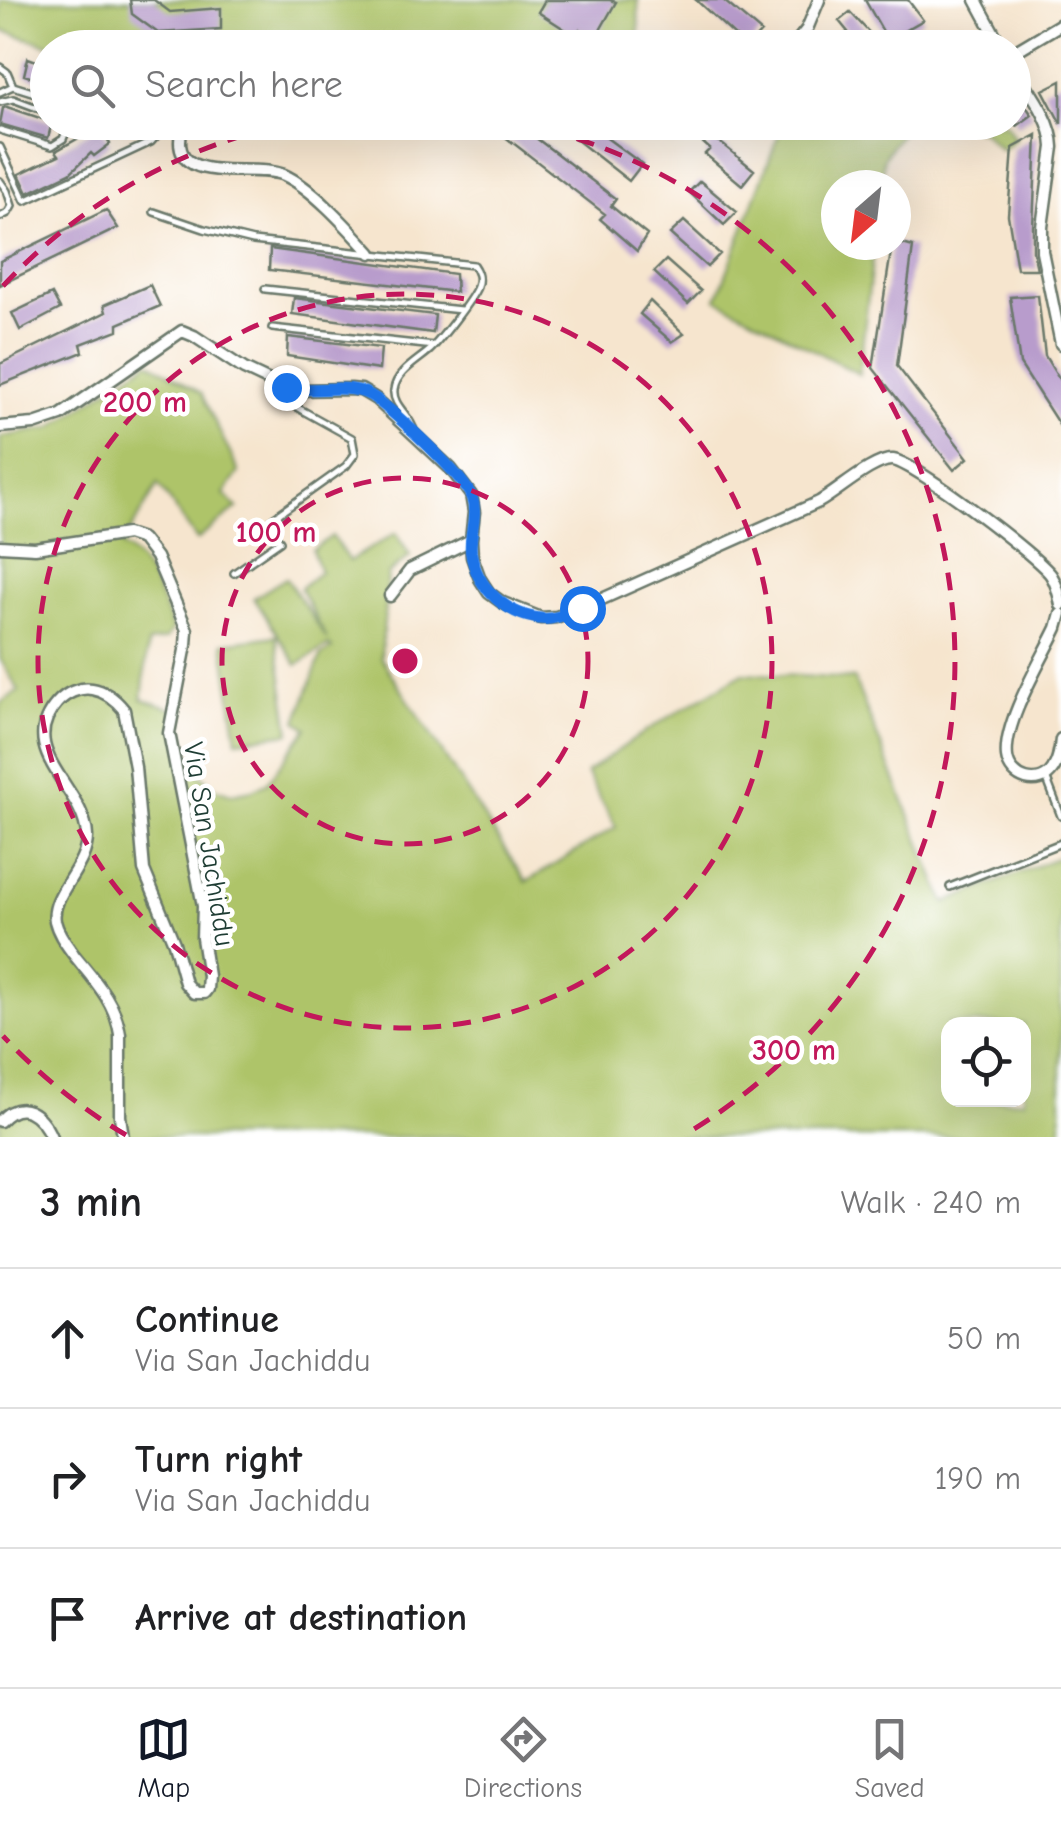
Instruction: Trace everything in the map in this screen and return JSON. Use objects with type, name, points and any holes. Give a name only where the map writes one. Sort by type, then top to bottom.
[{"type":"street","points":[[805,30],[819,0]]},
{"type":"street","points":[[976,0],[992,30]]},
{"type":"street","points":[[1031,42],[1061,24]]},
{"type":"street","points":[[1031,95],[1046,120],[1054,147],[1042,252],[1060,341]]},
{"type":"street","points":[[181,140],[183,155],[194,166],[283,174],[335,214],[372,254]]},
{"type":"street","points":[[0,427],[34,424],[61,416],[182,332],[244,369],[286,387],[351,388],[376,399],[451,469],[471,495],[474,565],[489,594],[526,614],[551,619],[659,574],[819,502],[874,464],[893,460],[907,465],[1033,556],[1054,579],[1061,604]]},
{"type":"street","name":"Via San Jachiddu","points":[[0,546],[26,549],[136,536],[148,544],[156,557],[187,630],[169,733],[203,906],[202,938],[208,976],[204,993],[194,994],[185,983],[174,943],[144,870],[136,767],[124,710],[99,691],[81,689],[62,698],[44,725],[46,752],[81,815],[87,838],[80,864],[57,906],[56,922],[66,944],[108,996],[118,1021],[123,1137]]},
{"type":"street","points":[[390,596],[410,570],[471,540]]},
{"type":"street","points":[[1061,614],[1016,714],[1007,752],[1009,764],[1018,776],[1030,780],[1046,777],[1055,766],[1061,739]]},
{"type":"street","points":[[0,1120],[7,1112],[24,1109],[39,1118],[51,1137]]},
{"type":"lane","points":[[0,67],[13,86]]},
{"type":"lane","points":[[0,92],[13,86],[30,91]]},
{"type":"lane","points":[[0,102],[13,99],[30,105]]},
{"type":"lane","points":[[0,130],[30,139]]},
{"type":"lane","points":[[32,140],[52,146],[61,140]]},
{"type":"lane","points":[[1,152],[25,201],[153,140]]},
{"type":"lane","points":[[0,217],[8,214],[12,206],[1,184]]},
{"type":"lane","points":[[154,212],[253,240],[473,265],[477,270],[476,290],[434,346],[399,377],[394,390],[396,400],[412,422],[414,434]]},
{"type":"lane","points":[[265,288],[461,310]]},
{"type":"lane","points":[[272,328],[434,346]]},
{"type":"lane","points":[[234,573],[280,541],[270,528],[273,518],[346,466],[356,454],[352,438],[346,433],[280,398],[286,387]]},
{"type":"lane","points":[[1046,777],[1061,816]]},
{"type":"lane","points":[[950,887],[1061,843]]},
{"type":"green space","points":[[0,0],[638,0],[639,30],[30,30],[30,39],[0,30]]},
{"type":"green space","points":[[777,140],[896,140],[884,157],[883,170],[821,170],[821,260],[872,260],[859,374],[717,299]]},
{"type":"green space","points":[[991,140],[1014,140],[1001,150]]},
{"type":"green space","points":[[149,361],[201,393],[239,472],[224,494],[237,508],[197,540],[158,484],[122,546],[147,572],[173,629],[166,639],[148,643],[142,699],[178,711],[190,764],[214,788],[231,794],[268,782],[307,728],[297,721],[321,655],[332,649],[329,645],[297,665],[254,598],[286,578],[327,639],[300,588],[320,572],[312,550],[332,536],[349,561],[396,533],[410,556],[388,574],[381,658],[526,882],[616,827],[586,773],[646,731],[743,673],[854,679],[945,903],[1061,856],[1061,1137],[0,1137],[0,703],[19,691],[0,659],[0,437],[51,428]]},
{"type":"green space","points":[[276,636],[290,733],[237,740],[223,643]]},
{"type":"building","points":[[130,0],[154,0],[170,12],[221,8],[221,29],[154,30],[132,14]]},
{"type":"building","points":[[545,0],[616,2],[600,30],[566,30],[538,12]]},
{"type":"building","points":[[696,0],[723,0],[759,30],[729,30]]},
{"type":"building","points":[[865,0],[908,0],[923,20],[906,30],[882,30]]},
{"type":"building","points":[[850,12],[867,30],[846,30],[839,21]]},
{"type":"building","points":[[28,58],[30,77],[24,75]]},
{"type":"building","points":[[1061,81],[1061,124],[1043,90]]},
{"type":"building","points":[[3,108],[30,115],[30,133],[0,124]]},
{"type":"building","points":[[1037,135],[1033,251],[1037,269],[1017,269],[1008,215],[1013,148]]},
{"type":"building","points":[[75,140],[108,140],[110,144],[94,156],[91,153],[70,173],[28,193],[19,174],[59,155],[56,151]]},
{"type":"building","points":[[509,140],[539,140],[616,199],[611,206],[647,235],[637,251],[600,219],[605,214]]},
{"type":"building","points":[[577,140],[609,140],[642,164],[629,181]]},
{"type":"building","points":[[700,140],[717,140],[754,170],[742,185],[705,154],[710,149]]},
{"type":"building","points":[[700,181],[737,212],[724,225],[689,192]]},
{"type":"building","points":[[106,210],[118,228],[0,285],[0,261]]},
{"type":"building","points":[[684,221],[720,254],[707,267],[670,234]]},
{"type":"building","points":[[913,247],[897,366],[968,458],[954,470],[873,368],[890,260],[911,260]]},
{"type":"building","points":[[270,249],[455,274],[456,292],[269,270]]},
{"type":"building","points":[[666,260],[701,291],[688,304],[654,272]]},
{"type":"building","points":[[150,285],[160,306],[118,324],[118,330],[81,344],[83,352],[0,385],[0,364],[106,312],[104,305]]},
{"type":"building","points":[[52,294],[60,309],[20,330],[12,313]]},
{"type":"building","points":[[1038,295],[1045,356],[1061,382],[1061,428],[1020,364],[1010,297]]},
{"type":"building","points":[[294,298],[435,315],[433,333],[292,314]]},
{"type":"building","points":[[650,301],[684,334],[672,342],[640,314]]},
{"type":"building","points":[[288,337],[381,348],[379,370],[287,356]]},
{"type":"route","points":[[286,387],[361,390],[376,399],[451,469],[472,499],[470,549],[486,591],[495,599],[546,619],[582,608]]}]
